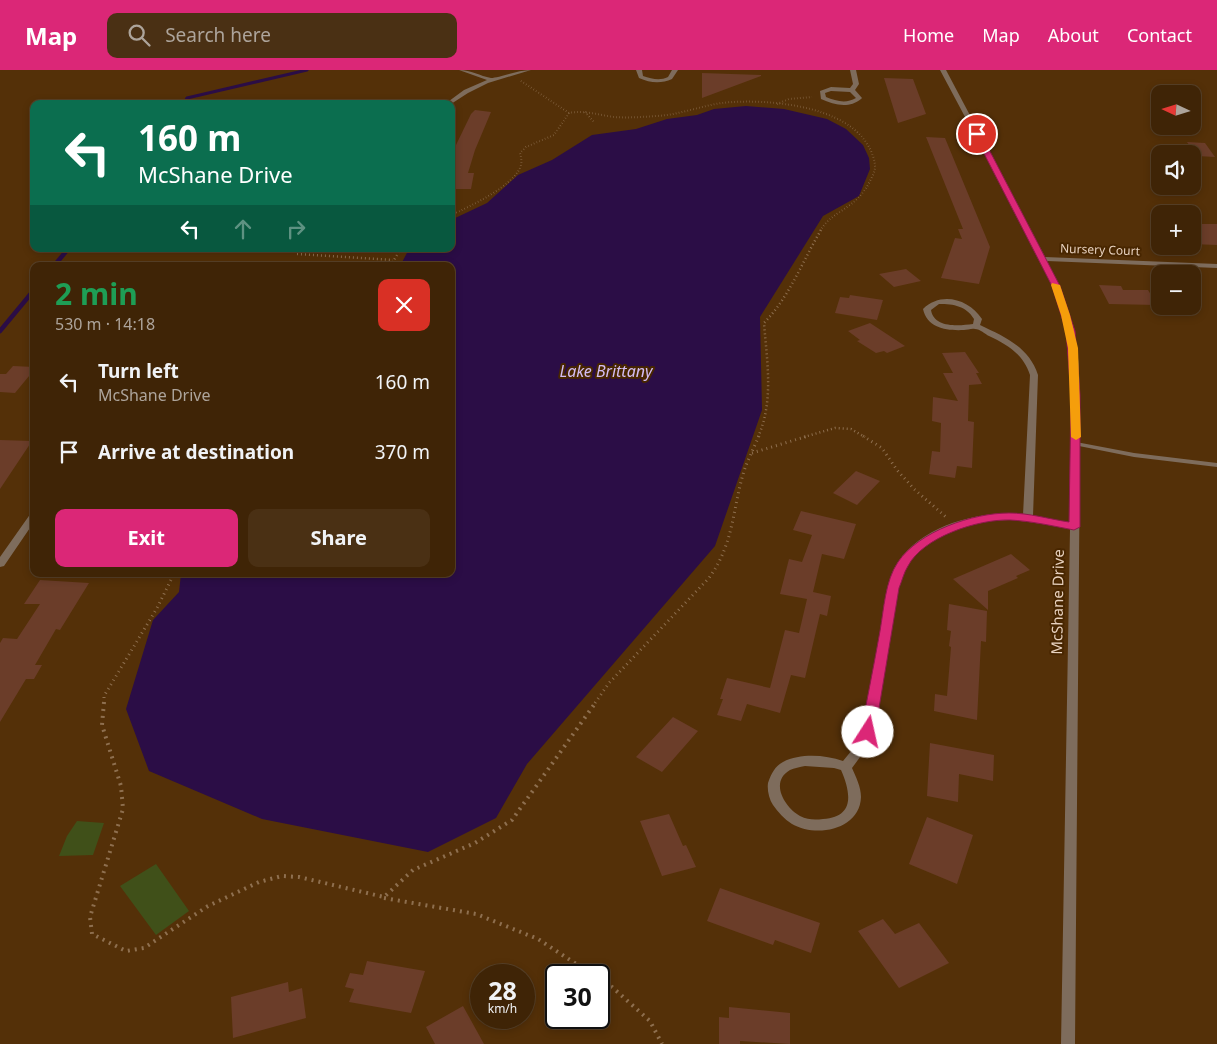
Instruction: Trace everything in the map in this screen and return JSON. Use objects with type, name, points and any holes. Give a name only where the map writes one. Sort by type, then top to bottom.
[{"type":"street","points":[[462,70],[493,80]]},
{"type":"street","points":[[500,70],[508,74]]},
{"type":"street","points":[[454,100],[468,90],[508,74],[528,70]]},
{"type":"street","points":[[640,70],[641,77],[656,81],[670,79],[673,77],[675,70]]},
{"type":"street","points":[[852,90],[856,84],[853,70]]},
{"type":"street","name":"McShane Drive","points":[[943,70],[1056,286],[1072,340],[1076,395],[1076,444],[1068,1044]]},
{"type":"street","points":[[831,89],[852,90],[859,98],[853,102],[837,103],[829,101],[822,96],[822,92],[831,89]]},
{"type":"street","name":"Nursery Court","points":[[1043,259],[1217,266]]},
{"type":"street","points":[[976,326],[978,318],[974,311],[958,302],[938,302],[926,309],[926,314],[938,324],[957,328],[976,326],[1022,352],[1032,367],[1034,375],[1028,518]]},
{"type":"street","points":[[846,767],[858,751],[868,732],[894,588],[902,564],[915,549],[955,526],[994,518],[1028,518],[1074,527]]},
{"type":"street","points":[[0,564],[30,521]]},
{"type":"street","points":[[805,760],[834,763],[846,767],[852,781],[855,797],[853,809],[842,820],[822,826],[798,822],[784,812],[778,802],[774,789],[774,780],[779,769],[791,762],[805,760]]},
{"type":"lane","points":[[1076,444],[1134,455],[1217,465]]},
{"type":"path","points":[[384,898],[413,870],[475,844],[512,820],[609,683],[720,563],[734,523],[745,468],[764,424],[769,390],[764,323],[778,310],[790,293],[823,226],[829,218],[856,202],[874,172],[875,162],[864,138],[846,122],[814,111],[776,104],[722,103],[703,106],[674,115],[626,117],[584,112],[569,113],[543,94],[508,74]]},
{"type":"path","points":[[776,104],[789,99],[822,96]]},
{"type":"path","points":[[584,112],[595,123]]},
{"type":"path","points":[[455,213],[498,188],[517,173],[521,166],[520,153],[526,147],[554,134],[569,113]]},
{"type":"path","points":[[297,254],[393,260],[399,252]]},
{"type":"path","points":[[752,454],[835,428],[851,429],[882,448],[897,470],[955,526]]},
{"type":"path","points":[[172,577],[157,608],[104,696],[102,725],[121,786],[123,809],[90,918],[92,934],[126,951],[144,948],[208,906],[260,882],[282,876],[299,877],[384,898],[476,914],[538,938],[577,964]]},
{"type":"path","points":[[610,986],[650,1021],[662,1044]]},
{"type":"green space","points":[[77,821],[104,823],[93,855],[59,856],[67,836]]},
{"type":"green space","points":[[156,864],[189,911],[156,935],[120,886]]},
{"type":"water","name":"Lake Brittany","points":[[746,106],[784,109],[827,119],[846,129],[863,145],[869,158],[870,169],[859,196],[823,216],[760,317],[762,410],[715,546],[527,764],[496,818],[428,852],[262,819],[149,771],[126,709],[153,620],[179,592],[181,577],[455,577],[455,262],[402,262],[407,252],[455,252],[455,218],[487,203],[518,175],[552,160],[592,135],[636,129],[667,119],[697,115],[714,109]]},
{"type":"building","points":[[702,73],[761,75],[761,76],[702,98]]},
{"type":"building","points":[[884,78],[913,79],[926,114],[898,123]]},
{"type":"building","points":[[475,110],[491,112],[475,150],[468,173],[474,173],[471,189],[455,189],[455,149],[471,114]]},
{"type":"building","points":[[926,137],[945,138],[990,247],[979,284],[941,278],[955,238],[962,239],[958,229],[963,229]]},
{"type":"building","points":[[1187,142],[1205,143],[1215,157],[1201,156],[1201,145],[1189,145]]},
{"type":"building","points":[[1201,224],[1217,224],[1217,245],[1201,244]]},
{"type":"building","points":[[906,269],[921,281],[894,287],[879,274]]},
{"type":"building","points":[[1099,285],[1121,286],[1123,290],[1148,290],[1151,295],[1151,305],[1109,304]]},
{"type":"building","points":[[850,295],[883,300],[877,320],[835,313],[840,297],[849,298]]},
{"type":"building","points":[[870,323],[905,346],[887,353],[884,351],[876,353],[857,341],[860,340],[848,331]]},
{"type":"building","points":[[965,352],[979,373],[976,373],[982,384],[969,385],[968,421],[974,422],[972,468],[957,466],[955,478],[929,474],[932,451],[940,452],[941,423],[932,421],[933,397],[958,401],[943,373],[953,373],[942,353]]},
{"type":"building","points":[[13,366],[30,367],[30,375],[15,393],[0,392],[0,374],[6,374]]},
{"type":"building","points":[[0,440],[30,441],[30,444],[0,489]]},
{"type":"building","points":[[856,471],[880,481],[857,505],[833,493]]},
{"type":"building","points":[[801,511],[856,524],[844,559],[822,554],[813,592],[831,596],[827,616],[820,614],[805,678],[791,675],[780,713],[747,704],[741,721],[717,715],[723,699],[720,699],[727,678],[770,688],[785,630],[799,633],[807,599],[780,594],[789,559],[802,562],[812,535],[793,530]]},
{"type":"building","points":[[1011,554],[1030,570],[1016,576],[1018,578],[988,591],[988,610],[953,579]]},
{"type":"building","points":[[40,580],[89,583],[60,630],[56,629],[35,665],[42,665],[34,679],[26,679],[0,722],[0,643],[3,638],[17,639],[40,604],[24,604]]},
{"type":"building","points":[[949,604],[987,611],[986,642],[981,641],[977,720],[934,711],[935,694],[947,696],[951,647],[949,646],[951,631],[947,630]]},
{"type":"building","points":[[673,717],[698,731],[662,772],[636,757]]},
{"type":"building","points":[[930,743],[994,755],[993,781],[959,774],[958,802],[927,796]]},
{"type":"building","points":[[669,814],[683,846],[686,845],[696,867],[662,876],[640,821]]},
{"type":"building","points":[[927,817],[973,835],[957,884],[909,864]]},
{"type":"building","points":[[720,888],[820,923],[811,953],[775,940],[773,945],[707,921]]},
{"type":"building","points":[[883,919],[895,934],[919,923],[949,963],[899,988],[858,931]]},
{"type":"building","points":[[367,961],[425,971],[411,1013],[349,1002],[354,989],[345,987],[350,973],[363,975]]},
{"type":"building","points":[[288,982],[289,992],[302,988],[306,1018],[233,1038],[231,997]]},
{"type":"building","points":[[463,1006],[470,1019],[470,1029],[476,1029],[484,1044],[435,1044],[426,1027]]},
{"type":"building","points":[[729,1007],[790,1013],[790,1044],[740,1041],[740,1044],[719,1044],[719,1017],[729,1018]]},
{"type":"waterway","points":[[186,100],[187,98],[307,70]]},
{"type":"waterway","points":[[57,262],[66,252]]},
{"type":"waterway","points":[[0,331],[30,295]]},
{"type":"slow traffic","points":[[1055,285],[1066,315],[1073,348],[1076,437]]},
{"type":"route","points":[[868,732],[894,588],[902,564],[915,549],[951,527],[994,518],[1028,518],[1074,527],[1076,395],[1070,331],[1056,286],[977,134]]}]
